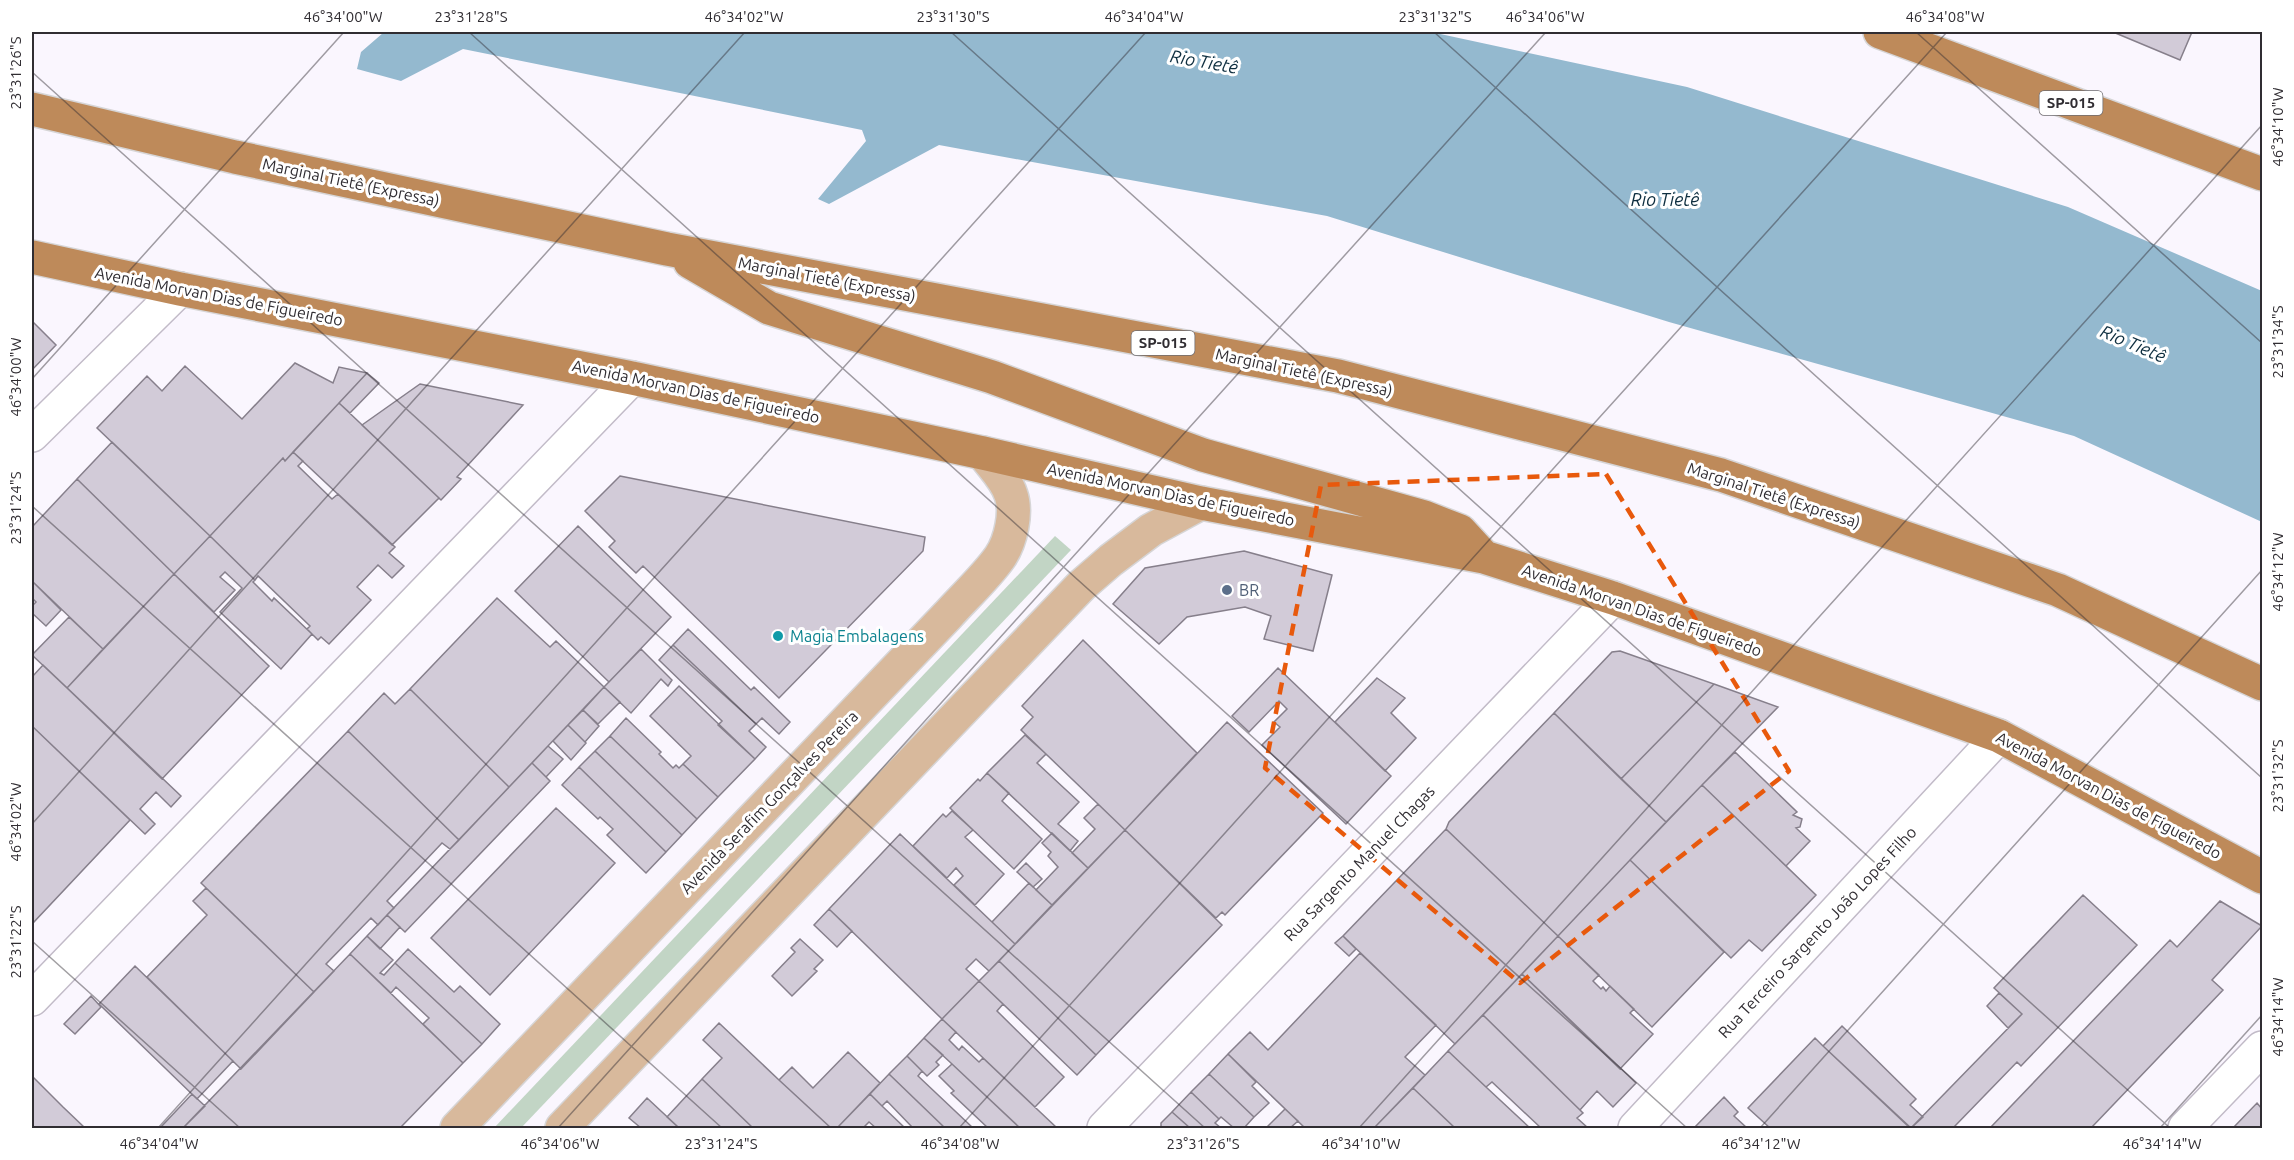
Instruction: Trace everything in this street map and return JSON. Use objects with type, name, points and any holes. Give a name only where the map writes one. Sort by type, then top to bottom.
[{"type":"highway","name":"SP-015","points":[[1880,32],[2262,174]]},
{"type":"highway","name":"Marginal Tietê (Expressa)","points":[[32,110],[235,157],[667,249],[1338,376],[1720,475],[2058,590],[2262,684]]},
{"type":"highway","points":[[667,249],[769,308],[992,377],[1203,454],[1424,517],[1460,531],[1484,557]]},
{"type":"highway","name":"Avenida Morvan Dias de Figueiredo","points":[[32,257],[180,289],[632,378],[982,453],[1200,503],[1484,557],[1613,597],[1999,736],[2262,877]]},
{"type":"main road","name":"Avenida Serafim Gonçalves Pereira","points":[[456,1128],[940,623],[1001,556],[1010,534],[1014,506],[1011,493],[982,453]]},
{"type":"main road","points":[[562,1128],[1081,586],[1151,530],[1200,503]]},
{"type":"street","points":[[32,435],[180,289]]},
{"type":"street","points":[[32,999],[632,378]]},
{"type":"street","name":"Rua Sargento Manuel Chagas","points":[[1108,1127],[1613,597]]},
{"type":"street","name":"Rua Terceiro Sargento João Lopes Filho","points":[[1635,1128],[1999,736]]},
{"type":"street","points":[[2185,1128],[2262,1048]]},
{"type":"highlighted area","points":[[1606,474],[1789,771],[1520,983],[1265,768],[1321,485]]},
{"type":"green space","points":[[1055,536],[1071,550],[521,1128],[494,1128]]},
{"type":"water","name":"Rio Tietê","points":[[379,32],[1431,32],[1687,87],[2068,207],[2262,291],[2262,522],[2074,436],[1669,322],[1327,216],[939,145],[829,204],[818,199],[866,141],[862,130],[463,49],[401,81],[357,69],[361,52],[383,33]]},
{"type":"building","points":[[2113,32],[2192,32],[2180,60]]},
{"type":"building","points":[[32,321],[56,345],[32,370]]},
{"type":"building","points":[[295,363],[333,383],[339,367],[367,373],[285,461],[283,458],[210,536],[97,428],[147,376],[162,391],[185,366],[242,419]]},
{"type":"building","points":[[367,373],[379,383],[350,413],[339,403]]},
{"type":"building","points":[[420,384],[523,405],[457,477],[461,479],[441,500],[362,425]]},
{"type":"building","points":[[339,403],[439,498],[392,545],[293,452]]},
{"type":"building","points":[[112,442],[210,536],[174,574],[77,479]]},
{"type":"building","points":[[293,452],[303,461],[298,466],[332,499],[338,494],[395,547],[389,553],[404,566],[392,578],[378,565],[357,587],[371,600],[329,644],[321,637],[318,640],[307,629],[310,626],[258,576],[255,580],[210,536],[283,458],[285,461]]},
{"type":"building","name":"Magia Embalagens","points":[[620,476],[925,537],[923,551],[779,698],[643,566],[636,573],[609,547],[615,541],[585,511]]},
{"type":"building","points":[[77,479],[174,574],[103,649],[32,581],[32,527]]},
{"type":"building","points":[[578,526],[671,617],[609,682],[515,591]]},
{"type":"building","points":[[210,536],[255,580],[253,582],[272,601],[274,598],[312,634],[281,669],[220,612],[242,588],[225,572],[220,577],[235,590],[214,612],[174,574]]},
{"type":"building","name":"BR","points":[[1244,551],[1332,575],[1313,651],[1264,639],[1271,616],[1245,607],[1187,617],[1159,644],[1113,604],[1145,568]]},
{"type":"building","points":[[174,574],[269,666],[162,779],[67,688]]},
{"type":"building","points":[[32,581],[61,610],[46,626],[32,613],[32,606],[36,602],[32,598]]},
{"type":"building","points":[[497,598],[550,647],[556,641],[604,687],[509,787],[410,689]]},
{"type":"building","points":[[69,617],[103,649],[67,688],[32,655]]},
{"type":"building","points":[[688,629],[751,690],[754,687],[790,722],[779,734],[762,718],[756,724],[673,645]]},
{"type":"building","points":[[1083,640],[1197,753],[1125,830],[1021,730],[1033,717],[1022,706]]},
{"type":"building","points":[[673,645],[756,724],[749,731],[766,747],[755,759],[718,725],[722,721],[659,660]]},
{"type":"building","points":[[641,649],[672,680],[668,686],[661,679],[631,713],[604,687]]},
{"type":"building","points":[[1620,651],[1714,684],[1621,779],[1554,713],[1612,652]]},
{"type":"building","points":[[43,665],[181,796],[171,807],[156,792],[140,809],[155,824],[145,834],[32,726],[32,677]]},
{"type":"building","points":[[1278,668],[1391,776],[1346,824],[1262,745],[1280,727],[1274,722],[1287,709],[1279,701],[1249,732],[1232,716]]},
{"type":"building","points":[[1377,678],[1405,698],[1391,713],[1416,738],[1385,771],[1335,722]]},
{"type":"building","points":[[1714,684],[1778,707],[1666,822],[1621,779]]},
{"type":"building","points":[[679,686],[755,759],[718,797],[683,764],[691,756],[650,716]]},
{"type":"building","points":[[604,687],[620,702],[598,724],[583,710]]},
{"type":"building","points":[[410,689],[509,787],[459,840],[348,731],[384,693],[395,704]]},
{"type":"building","points":[[583,710],[599,726],[585,742],[568,725]]},
{"type":"building","points":[[1554,713],[1666,822],[1558,936],[1446,829],[1449,822]]},
{"type":"building","points":[[626,718],[661,752],[659,754],[673,768],[676,765],[679,768],[683,764],[718,797],[697,819],[610,736]]},
{"type":"building","points":[[1227,722],[1323,813],[1225,915],[1222,912],[1216,918],[1125,830]]},
{"type":"building","points":[[568,725],[586,743],[571,760],[553,741]]},
{"type":"building","points":[[32,726],[130,820],[32,924]]},
{"type":"building","points":[[348,731],[459,840],[450,849],[442,843],[387,901],[394,908],[378,925],[371,918],[326,964],[334,971],[314,992],[201,883]]},
{"type":"building","points":[[1025,735],[1046,754],[1037,763],[1079,802],[1058,824],[1078,841],[1070,851],[987,773]]},
{"type":"building","points":[[610,736],[697,819],[682,835],[595,751]]},
{"type":"building","points":[[548,746],[563,759],[546,777],[532,763]]},
{"type":"building","points":[[595,751],[682,835],[666,852],[579,767]]},
{"type":"building","points":[[1735,752],[1797,812],[1793,815],[1802,819],[1800,827],[1796,828],[1810,841],[1786,866],[1702,785]]},
{"type":"building","points":[[532,763],[550,781],[405,932],[387,915]]},
{"type":"building","points":[[579,767],[666,852],[646,873],[607,835],[613,829],[600,817],[598,819],[562,785]]},
{"type":"building","points":[[987,773],[1009,793],[1002,801],[1042,839],[1014,869],[950,808],[978,779],[980,781]]},
{"type":"building","points":[[1702,785],[1816,895],[1762,951],[1749,940],[1731,958],[1630,860]]},
{"type":"building","points":[[1098,804],[1125,830],[1088,868],[1072,853],[1095,829],[1084,818]]},
{"type":"building","points":[[556,808],[615,863],[490,995],[431,938]]},
{"type":"building","points":[[952,811],[973,830],[965,837],[1004,874],[975,905],[954,885],[963,876],[956,868],[947,878],[913,846],[943,814],[946,817]]},
{"type":"building","points":[[1446,829],[1558,936],[1455,1044],[1343,936]]},
{"type":"building","points":[[1125,830],[1222,925],[1096,1055],[999,961]]},
{"type":"building","points":[[1052,833],[1088,868],[1052,905],[1036,890],[1058,867],[1048,856],[1051,852],[1042,843]]},
{"type":"building","points":[[900,834],[1015,944],[989,971],[976,959],[966,969],[979,981],[942,1019],[829,909]]},
{"type":"building","points":[[1630,860],[1724,952],[1652,1027],[1558,936]]},
{"type":"building","points":[[1026,863],[1042,879],[1033,887],[1017,872]]},
{"type":"building","points":[[1029,883],[1052,905],[1015,944],[992,922]]},
{"type":"building","points":[[206,888],[314,992],[241,1069],[147,977],[207,915],[193,901]]},
{"type":"building","points":[[2083,895],[2137,945],[2021,1066],[2017,1062],[1953,1128],[1911,1128],[2022,1014],[1994,988]]},
{"type":"building","points":[[2220,901],[2262,926],[2212,980],[2223,990],[2091,1128],[1990,1128],[2170,940],[2177,947]]},
{"type":"building","points":[[829,909],[852,931],[837,947],[814,925]]},
{"type":"building","points":[[387,915],[400,927],[380,949],[367,936]]},
{"type":"building","points":[[367,936],[393,960],[380,973],[384,975],[395,963],[482,1044],[463,1063],[423,1024],[429,1018],[396,987],[391,993],[350,954]]},
{"type":"building","points":[[1343,936],[1356,949],[1349,956],[1335,943]]},
{"type":"building","points":[[1558,936],[1599,975],[1593,981],[1606,991],[1610,986],[1634,1009],[1630,1013],[1653,1034],[1620,1069],[1522,974]]},
{"type":"building","points":[[800,939],[823,960],[814,969],[817,971],[792,996],[772,976],[795,952],[791,948]]},
{"type":"building","points":[[408,949],[454,992],[460,986],[500,1024],[482,1044],[395,963]]},
{"type":"building","points":[[1360,953],[1436,1025],[1405,1057],[1425,1075],[1374,1128],[1305,1128],[1228,1054],[1250,1032],[1268,1050]]},
{"type":"building","points":[[350,954],[463,1063],[400,1128],[183,1128]]},
{"type":"building","points":[[999,961],[1096,1055],[1077,1075],[979,981]]},
{"type":"building","points":[[135,966],[233,1061],[197,1099],[99,1004]]},
{"type":"building","points":[[1522,974],[1636,1083],[1613,1107],[1597,1091],[1580,1110],[1483,1015]]},
{"type":"building","points":[[979,981],[1003,1004],[997,1011],[1064,1077],[1035,1107],[942,1019]]},
{"type":"building","points":[[1999,993],[2022,1014],[2008,1028],[1987,1006]]},
{"type":"building","points":[[91,996],[101,1007],[75,1034],[64,1024]]},
{"type":"building","points":[[1483,1015],[1583,1113],[1577,1118],[1588,1128],[1541,1128],[1492,1082],[1486,1087],[1448,1051]]},
{"type":"building","points":[[942,1019],[956,1032],[949,1040],[959,1050],[962,1046],[979,1062],[983,1058],[1057,1128],[1020,1128],[924,1038]]},
{"type":"building","points":[[719,1023],[831,1128],[753,1128],[702,1079],[722,1058],[703,1040]]},
{"type":"building","points":[[1842,1026],[1916,1099],[1910,1105],[1923,1117],[1911,1128],[1823,1046]]},
{"type":"building","points":[[924,1038],[943,1055],[936,1062],[939,1065],[927,1076],[907,1056]]},
{"type":"building","points":[[1815,1038],[1910,1128],[1770,1128],[1748,1108]]},
{"type":"building","points":[[1448,1051],[1530,1128],[1455,1128],[1413,1088]]},
{"type":"building","points":[[848,1052],[880,1083],[837,1128],[831,1128],[779,1080],[792,1067],[813,1088]]},
{"type":"building","points":[[1228,1054],[1256,1082],[1252,1086],[1269,1103],[1254,1117],[1209,1074]]},
{"type":"building","points":[[907,1056],[922,1071],[918,1076],[973,1128],[945,1128],[889,1074]]},
{"type":"building","points":[[952,1064],[1020,1128],[988,1128],[951,1093],[954,1091],[939,1076]]},
{"type":"building","points":[[889,1074],[945,1128],[913,1128],[887,1101],[882,1106],[870,1094]]},
{"type":"building","points":[[1209,1074],[1254,1117],[1244,1128],[1234,1128],[1221,1117],[1219,1119],[1191,1092]]},
{"type":"building","points":[[32,1076],[63,1107],[85,1128],[32,1128]]},
{"type":"building","points":[[702,1079],[753,1128],[679,1128],[667,1117]]},
{"type":"building","points":[[1413,1088],[1455,1128],[1374,1128]]},
{"type":"building","points":[[1191,1092],[1219,1119],[1215,1123],[1221,1128],[1190,1128],[1172,1112]]},
{"type":"building","points":[[192,1094],[205,1106],[183,1128],[160,1128]]},
{"type":"building","points":[[870,1094],[905,1128],[876,1128],[869,1122],[863,1128],[837,1128]]},
{"type":"building","points":[[1724,1097],[1738,1112],[1734,1116],[1747,1128],[1694,1128]]},
{"type":"building","points":[[647,1098],[677,1126],[675,1128],[641,1128],[629,1118]]},
{"type":"building","points":[[2257,1103],[2262,1109],[2262,1128],[2233,1128]]},
{"type":"building","points":[[1285,1109],[1298,1121],[1290,1128],[1266,1128]]},
{"type":"building","points":[[1172,1112],[1190,1128],[1161,1128],[1161,1123]]},
{"type":"place","name":"BR","points":[[1227,590]]},
{"type":"place","name":"Magia Embalagens","points":[[778,636]]}]
